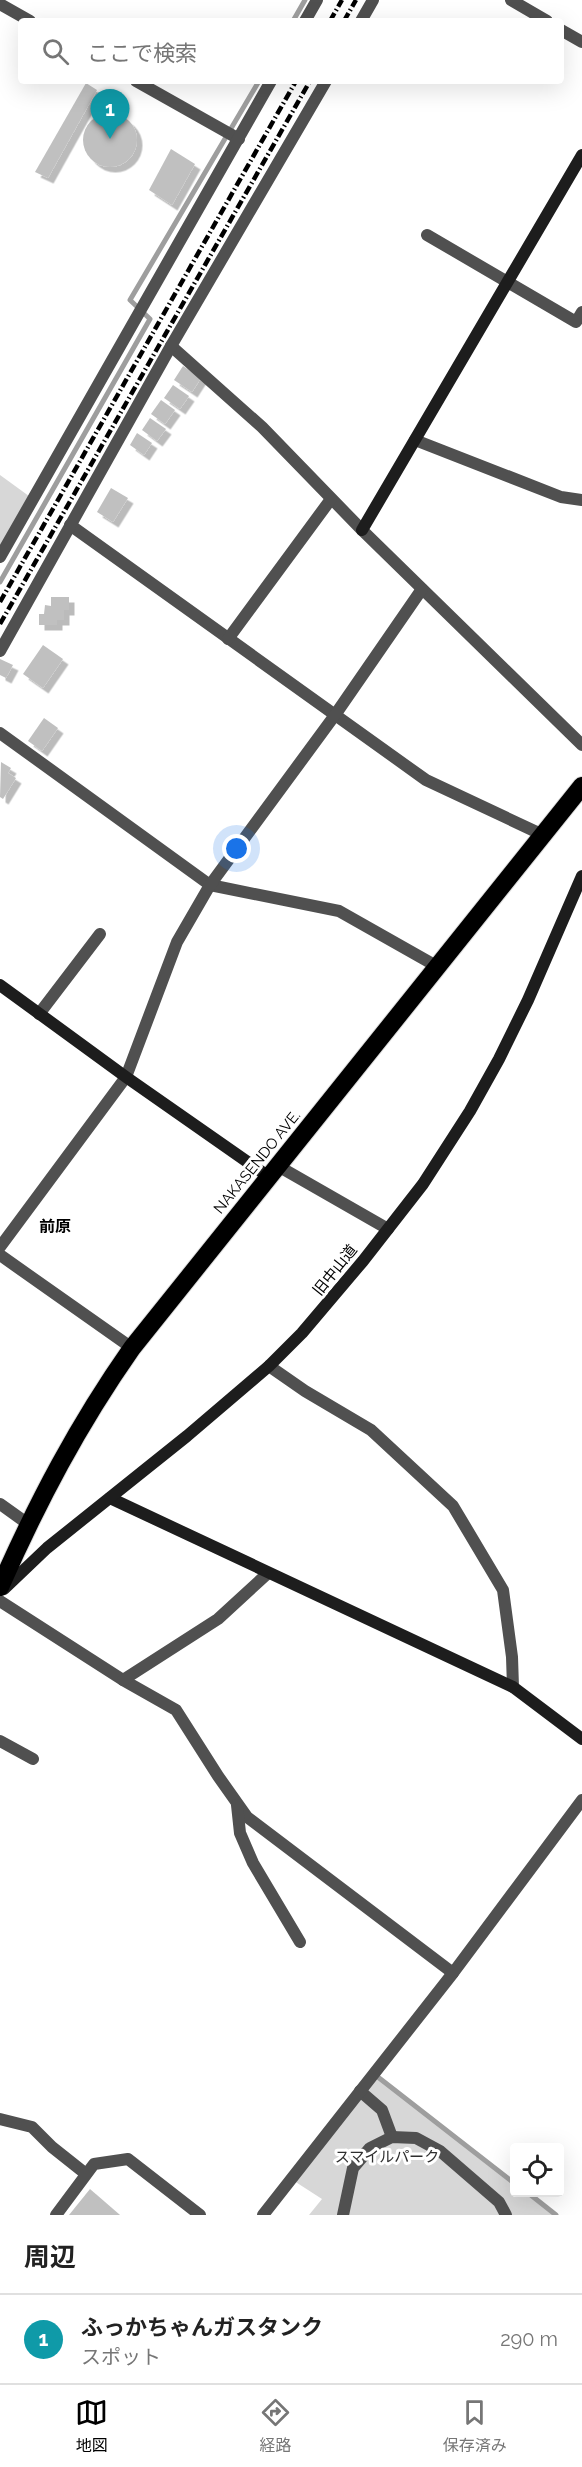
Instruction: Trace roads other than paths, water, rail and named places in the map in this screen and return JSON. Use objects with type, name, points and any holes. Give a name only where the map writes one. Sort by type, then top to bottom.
[{"type":"highway","name":"NAKASENDO AVE.","points":[[0,1587],[28,1524],[68,1446],[132,1348],[582,786]]},
{"type":"street","points":[[307,18],[317,0]]},
{"type":"street","points":[[363,18],[373,0]]},
{"type":"street","points":[[511,0],[542,18]]},
{"type":"street","points":[[0,4],[25,18]]},
{"type":"street","points":[[564,32],[582,42]]},
{"type":"street","points":[[141,84],[239,139]]},
{"type":"street","points":[[0,557],[269,84]]},
{"type":"street","points":[[0,651],[171,346],[324,84]]},
{"type":"street","points":[[362,530],[582,155]]},
{"type":"street","points":[[427,235],[576,322],[582,312]]},
{"type":"street","points":[[171,346],[262,427],[362,530],[582,745]]},
{"type":"street","points":[[415,440],[561,497],[582,500]]},
{"type":"street","points":[[228,639],[331,499]]},
{"type":"street","points":[[70,525],[426,780],[543,835]]},
{"type":"street","points":[[0,1247],[126,1077],[177,942],[210,885],[335,716],[422,589]]},
{"type":"street","points":[[0,733],[210,885],[339,911],[438,967]]},
{"type":"street","name":"旧中山道","points":[[0,1593],[46,1548],[269,1366],[302,1334],[388,1229],[423,1184],[470,1111],[528,1000],[582,876]]},
{"type":"street","points":[[39,1014],[100,934]]},
{"type":"street","points":[[0,985],[126,1077],[273,1171],[388,1229]]},
{"type":"street","points":[[0,1255],[132,1348]]},
{"type":"street","points":[[269,1366],[305,1391],[371,1430],[453,1506],[503,1590],[512,1657],[513,1687]]},
{"type":"street","points":[[110,1498],[513,1687],[582,1739]]},
{"type":"street","points":[[0,1504],[28,1524]]},
{"type":"street","points":[[123,1680],[218,1619],[268,1573]]},
{"type":"street","points":[[0,1601],[123,1680],[176,1710],[247,1817],[453,1973]]},
{"type":"street","points":[[0,1741],[33,1759]]},
{"type":"street","points":[[263,2215],[453,1973],[582,1800]]},
{"type":"street","points":[[237,1803],[240,1833],[253,1863],[300,1942]]},
{"type":"street","points":[[360,2091],[382,2110],[393,2137]]},
{"type":"street","points":[[0,2120],[32,2127],[52,2147],[86,2174]]},
{"type":"street","points":[[343,2215],[353,2169],[370,2148],[393,2137],[416,2138],[440,2151],[499,2202],[506,2215]]},
{"type":"street","points":[[56,2215],[94,2164],[128,2160],[200,2215]]},
{"type":"waterway","points":[[295,18],[305,0]]},
{"type":"waterway","points":[[0,582],[150,319],[130,300],[257,84]]},
{"type":"waterway","points":[[374,2074],[510,2180]]},
{"type":"waterway","points":[[533,2197],[556,2215]]},
{"type":"railway","points":[[332,18],[342,0]]},
{"type":"railway","points":[[346,18],[356,0]]},
{"type":"railway","points":[[0,602],[294,84]]},
{"type":"railway","points":[[0,624],[308,84]]},
{"type":"place","name":"ふっかちゃんガスタンク","points":[[110,139]]},
{"type":"district","name":"前原","points":[[55,1226]]},
{"type":"park label","name":"スマイルパーク","points":[[387,2157]]}]
